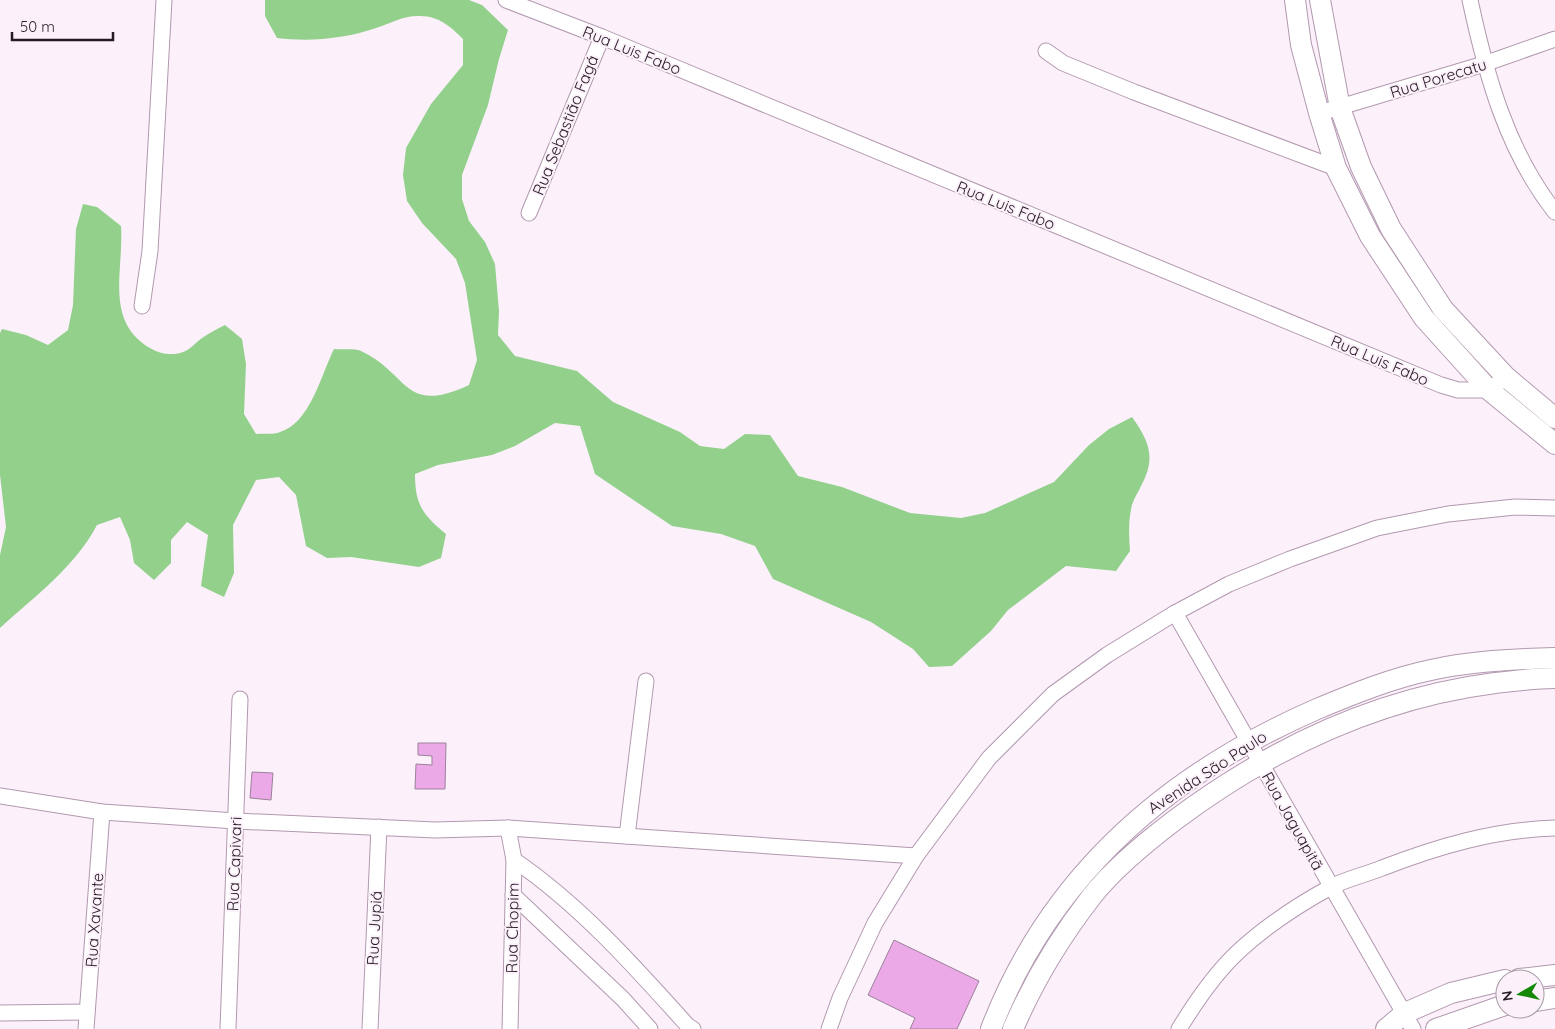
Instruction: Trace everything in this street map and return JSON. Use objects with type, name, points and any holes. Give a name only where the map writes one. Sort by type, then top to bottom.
[{"type":"street","points":[[142,306],[150,251],[164,0]]},
{"type":"street","name":"Rua Luis Fabo","points":[[506,0],[602,37],[1441,386],[1458,390],[1489,390]]},
{"type":"street","points":[[1295,0],[1301,44],[1336,168],[1370,236],[1424,318],[1489,390],[1555,444]]},
{"type":"street","points":[[1320,0],[1340,108],[1361,167],[1392,229],[1443,309],[1506,377],[1555,418]]},
{"type":"street","points":[[1470,0],[1484,64],[1511,139],[1544,197],[1555,212]]},
{"type":"street","name":"Rua Sebastião Fagá","points":[[529,213],[602,37]]},
{"type":"street","name":"Rua Porecatu","points":[[1319,113],[1484,64],[1555,39]]},
{"type":"street","points":[[1046,51],[1063,63],[1134,92],[1336,168]]},
{"type":"street","points":[[1489,390],[1506,377]]},
{"type":"street","points":[[829,1029],[840,998],[875,923],[916,856],[989,758],[1053,694],[1107,655],[1175,613],[1229,584],[1377,528],[1448,514],[1515,507],[1555,508]]},
{"type":"street","name":"Rua Jaguapitã","points":[[1175,613],[1330,887],[1409,1021]]},
{"type":"street","name":"Avenida São Paulo","points":[[995,1020],[1044,923],[1105,850],[1154,805],[1249,742],[1350,694],[1430,670],[1512,659],[1555,658]]},
{"type":"street","name":"Avenida São Paulo","points":[[1015,1024],[1050,958],[1093,895],[1143,844],[1203,799],[1261,763],[1319,732],[1351,718],[1422,696],[1469,686],[1555,678]]},
{"type":"street","points":[[627,836],[646,681]]},
{"type":"street","name":"Rua Capivari","points":[[228,1029],[240,699]]},
{"type":"street","points":[[0,796],[102,812],[435,830],[508,828],[916,856]]},
{"type":"street","name":"Rua Xavante","points":[[86,1029],[102,812]]},
{"type":"street","name":"Rua Jupiá","points":[[370,1029],[379,827]]},
{"type":"street","name":"Rua Chopim","points":[[508,828],[514,860],[510,1029]]},
{"type":"street","points":[[1179,1029],[1200,995],[1238,951],[1284,916],[1330,887],[1423,852],[1472,838],[1522,829],[1555,828]]},
{"type":"street","points":[[514,860],[554,889],[635,966],[689,1028]]},
{"type":"street","points":[[513,895],[616,992],[650,1029]]},
{"type":"street","points":[[1386,1029],[1409,1021],[1451,993],[1495,982]]},
{"type":"street","points":[[1436,1029],[1495,1008]]},
{"type":"street","points":[[0,1013],[87,1012]]},
{"type":"street","points":[[995,1020],[1015,1024]]},
{"type":"green space","points":[[265,0],[469,0],[482,5],[508,30],[488,105],[462,175],[462,199],[469,221],[485,242],[495,264],[499,311],[498,335],[515,356],[577,371],[613,402],[680,432],[700,446],[724,449],[745,434],[770,435],[798,476],[842,487],[910,513],[961,518],[985,513],[1054,482],[1089,445],[1109,429],[1132,417],[1143,434],[1149,449],[1149,466],[1132,505],[1129,528],[1130,551],[1116,571],[1066,566],[1008,610],[991,631],[952,666],[929,667],[913,649],[871,622],[773,579],[755,546],[721,534],[672,526],[595,474],[580,426],[555,423],[515,446],[492,455],[438,465],[415,474],[415,485],[422,508],[431,521],[446,534],[441,558],[419,567],[351,557],[327,558],[306,546],[296,495],[279,477],[256,480],[233,525],[234,573],[224,597],[201,586],[208,535],[187,522],[171,540],[171,563],[154,580],[134,563],[130,540],[120,517],[97,525],[66,568],[0,628],[0,555],[6,527],[0,475],[0,333],[2,329],[26,335],[48,345],[68,330],[73,305],[76,229],[83,204],[97,207],[121,226],[119,294],[121,309],[126,324],[136,337],[154,350],[171,354],[186,351],[205,336],[225,325],[242,339],[246,364],[244,414],[256,434],[280,432],[290,427],[299,419],[313,397],[334,349],[361,351],[377,360],[408,388],[418,394],[431,396],[447,393],[469,385],[477,360],[465,283],[456,259],[422,223],[407,201],[403,175],[406,148],[431,104],[463,65],[463,39],[449,26],[427,16],[403,18],[364,32],[339,37],[301,40],[277,38],[265,16]]},
{"type":"building","points":[[418,743],[446,743],[445,789],[415,789],[416,764],[432,765],[432,756],[418,755]]},
{"type":"building","points":[[252,772],[273,773],[271,800],[250,798]]},
{"type":"building","points":[[894,940],[979,981],[957,1029],[910,1029],[915,1018],[868,995]]}]
